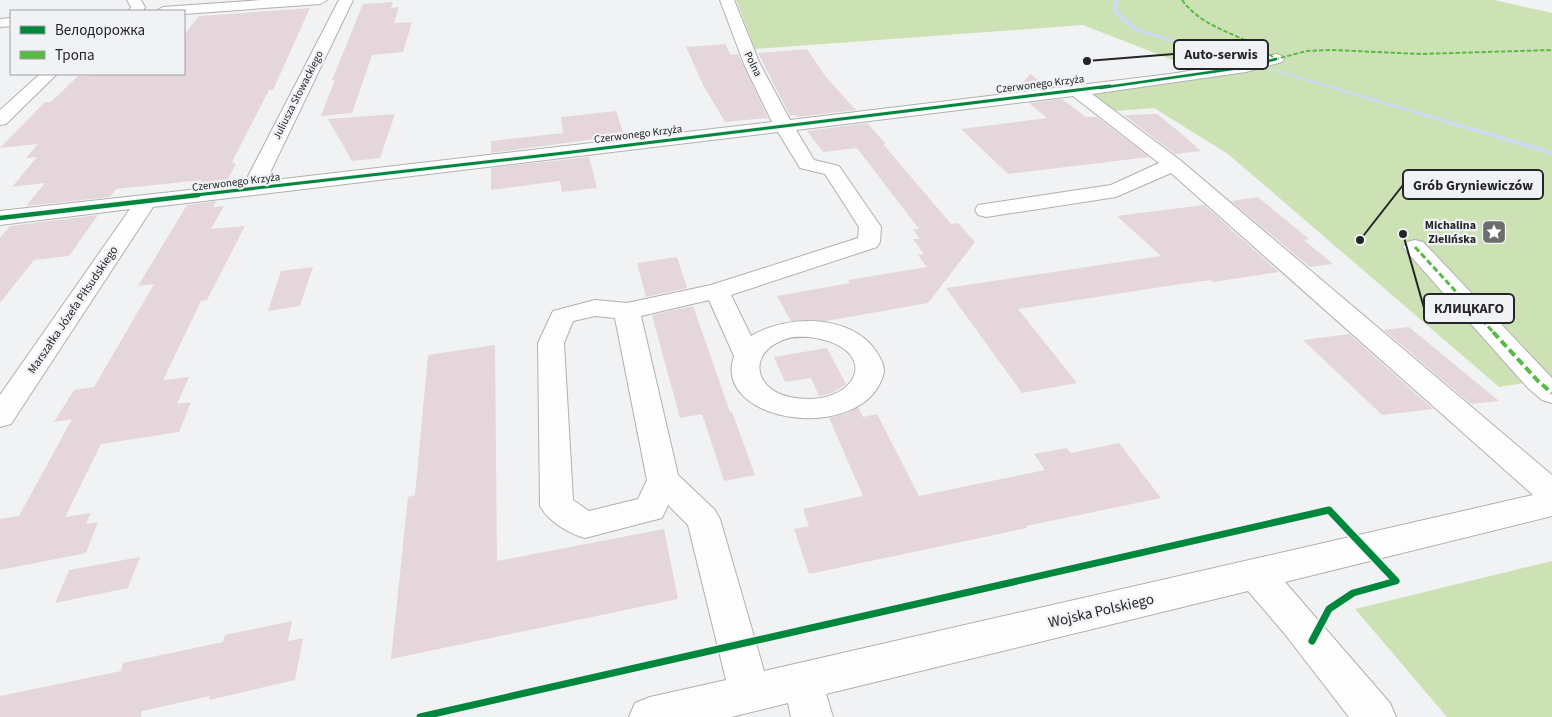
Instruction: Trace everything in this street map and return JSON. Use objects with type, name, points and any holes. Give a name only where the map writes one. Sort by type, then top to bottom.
[{"type":"street","points":[[177,10],[320,0]]},
{"type":"street","name":"Juliusza Słowackiego","points":[[251,190],[346,0]]},
{"type":"street","name":"Polna","points":[[716,291],[868,242],[870,227],[832,170],[807,164],[783,126],[738,34],[728,0]]},
{"type":"street","name":"Czerwonego Krzyża","points":[[0,218],[145,203],[1170,79],[1246,67],[1276,60]]},
{"type":"street","points":[[0,120],[48,75]]},
{"type":"street","points":[[1076,90],[1173,164],[1552,493]]},
{"type":"street","points":[[986,210],[1116,191],[1173,164]]},
{"type":"street","name":"Marszałka Józefa Piłsudskiego","points":[[0,417],[145,203]]},
{"type":"street","points":[[1415,247],[1538,381],[1552,393]]},
{"type":"street","points":[[663,480],[650,509],[585,525],[557,506],[552,343],[562,316],[595,308],[628,312],[716,291],[747,355]]},
{"type":"street","points":[[628,312],[663,480],[703,519],[750,694]]},
{"type":"street","name":"Wojska Polskiego","points":[[650,717],[750,694],[807,699],[1254,574],[1552,503]]},
{"type":"street","points":[[1254,574],[1296,621],[1375,717]]},
{"type":"green space","points":[[736,0],[1494,0],[1552,13],[1552,381],[1538,381],[1499,387],[1228,154],[1154,108],[1102,112],[1080,93],[1211,75],[1083,25],[755,49]]},
{"type":"green space","points":[[1552,561],[1552,717],[1447,717],[1355,609]]},
{"type":"building","points":[[393,2],[391,8],[399,7],[394,23],[412,22],[403,52],[372,55],[352,113],[321,116],[335,80],[332,80],[363,4]]},
{"type":"building","points":[[310,8],[273,90],[269,90],[232,162],[236,164],[225,184],[197,187],[202,180],[116,189],[110,197],[26,206],[45,183],[12,187],[37,157],[26,158],[38,144],[0,148],[45,102],[51,102],[78,76],[185,75],[185,34],[199,16]]},
{"type":"building","points":[[725,44],[731,55],[738,54],[768,118],[725,122],[703,85],[686,47]]},
{"type":"building","points":[[807,49],[826,77],[856,110],[797,117],[795,115],[790,116],[758,53]]},
{"type":"building","points":[[1030,74],[1047,87],[1016,91]]},
{"type":"building","points":[[1062,99],[1086,117],[1097,117],[1149,157],[1008,174],[961,129],[1047,118],[1029,103]]},
{"type":"building","points":[[616,111],[624,135],[491,153],[491,141],[563,133],[561,117]]},
{"type":"building","points":[[395,114],[380,158],[352,161],[328,119]]},
{"type":"building","points":[[1157,114],[1201,151],[1175,154],[1124,115]]},
{"type":"building","points":[[867,123],[951,224],[958,223],[975,242],[928,303],[826,321],[791,321],[777,296],[850,283],[848,280],[927,267],[918,255],[924,254],[913,239],[920,239],[913,229],[919,229],[857,148],[823,152],[807,131]]},
{"type":"building","points":[[589,157],[597,188],[562,192],[560,181],[491,190],[491,168]]},
{"type":"building","points":[[1258,197],[1309,239],[1304,240],[1333,264],[1310,267],[1231,201]]},
{"type":"building","points":[[216,201],[213,207],[224,206],[211,229],[245,226],[207,300],[201,301],[163,380],[189,377],[177,404],[191,402],[179,432],[101,444],[65,517],[91,513],[86,524],[98,522],[86,553],[0,570],[0,519],[19,516],[72,419],[54,422],[74,390],[94,387],[154,284],[138,286],[187,205]]},
{"type":"building","points":[[1204,205],[1279,272],[1213,282],[1211,280],[1181,284],[1018,309],[1077,383],[1022,393],[946,288],[1161,256],[1117,216]]},
{"type":"building","points":[[98,215],[69,256],[34,260],[0,303],[0,238],[10,226]]},
{"type":"building","points":[[677,257],[687,288],[646,297],[637,263]]},
{"type":"building","points":[[313,267],[300,306],[268,311],[281,271]]},
{"type":"building","points":[[693,306],[730,412],[732,412],[755,475],[724,481],[702,414],[680,418],[652,315]]},
{"type":"building","points":[[1409,327],[1499,401],[1471,404],[1384,330]]},
{"type":"building","points":[[1349,334],[1433,409],[1382,415],[1303,340]]},
{"type":"building","points":[[495,345],[497,561],[664,529],[678,599],[391,659],[408,497],[415,495],[428,355]]},
{"type":"building","points":[[827,348],[845,385],[832,393],[819,396],[811,378],[785,382],[774,357]]},
{"type":"building","points":[[858,407],[863,417],[877,414],[919,496],[1045,470],[1034,454],[1067,448],[1071,453],[1119,443],[1161,498],[809,574],[794,529],[809,526],[803,509],[863,496],[829,418],[848,413]]},
{"type":"building","points":[[140,557],[128,588],[55,603],[69,570]]},
{"type":"building","points":[[292,621],[288,641],[303,638],[295,680],[209,700],[210,696],[142,711],[141,717],[0,717],[0,696],[121,671],[123,663],[223,642],[225,635]]},
{"type":"waterway","points":[[1115,0],[1115,11],[1136,30],[1241,60]]},
{"type":"waterway","points":[[1272,69],[1552,153]]},
{"type":"marked path","points":[[1182,0],[1189,9],[1206,22],[1257,46],[1276,59],[1307,51],[1332,50],[1421,54],[1552,50]]},
{"type":"marked path","points":[[1415,247],[1538,381],[1552,393]]},
{"type":"cycle path","points":[[0,218],[564,153],[1170,79],[1246,67],[1276,59]]},
{"type":"cycle path","points":[[420,717],[1329,510],[1396,581],[1353,593],[1329,609],[1312,641]]},
{"type":"place","name":"Auto-serwis","points":[[1087,61]]},
{"type":"place","name":"Michalina Zielińska","points":[[1494,232]]},
{"type":"place","name":"КЛИЦКАГО","points":[[1403,234]]},
{"type":"place","name":"Grób Gryniewiczów","points":[[1360,240]]}]
